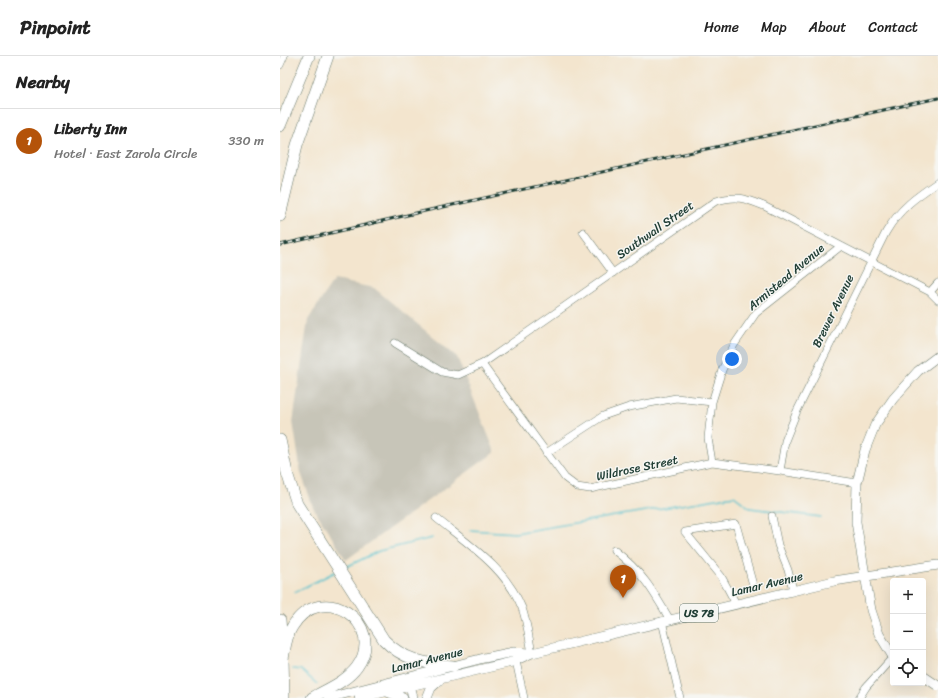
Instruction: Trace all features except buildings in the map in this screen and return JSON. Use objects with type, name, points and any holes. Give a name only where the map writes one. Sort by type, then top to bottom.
[{"type":"highway","points":[[280,126],[309,56]]},
{"type":"highway","points":[[280,216],[296,145],[328,56]]},
{"type":"highway","points":[[280,440],[287,473],[297,504],[384,640],[395,650],[411,659],[453,666]]},
{"type":"highway","points":[[283,659],[287,639],[292,626],[300,616],[310,609],[325,605],[340,608],[350,614],[360,626],[363,631],[364,646],[358,666],[343,680],[312,698]]},
{"type":"highway","points":[[280,620],[284,698]]},
{"type":"main road","points":[[890,652],[877,630],[870,605],[856,522],[857,483],[865,450],[875,425],[893,399],[918,371],[938,356]]},
{"type":"main road","name":"Lamar Avenue","points":[[328,698],[409,681],[444,677],[516,661],[532,653],[793,590],[865,575],[938,565]]},
{"type":"main road","name":"Lamar Avenue","points":[[359,698],[386,691],[409,681],[453,666],[514,652],[532,653]]},
{"type":"main road","points":[[427,698],[431,688],[444,677]]},
{"type":"main road","points":[[926,678],[938,686]]},
{"type":"main road","points":[[409,681],[413,698]]},
{"type":"main road","points":[[386,691],[403,698]]},
{"type":"street","points":[[280,65],[284,56]]},
{"type":"street","name":"Brewer Avenue","points":[[780,471],[785,441],[797,412],[871,260],[895,215],[916,197],[938,182]]},
{"type":"street","name":"Southwall Street","points":[[395,343],[442,372],[458,375],[482,364],[716,201],[731,196],[745,198],[764,206],[871,260],[930,292],[938,300]]},
{"type":"street","points":[[583,232],[612,273]]},
{"type":"street","name":"Armistead Avenue","points":[[712,462],[708,438],[712,402],[722,370],[734,345],[756,313],[841,246]]},
{"type":"street","points":[[930,292],[938,283]]},
{"type":"street","name":"Wildrose Street","points":[[482,364],[565,478],[577,487],[590,489],[712,462],[857,483]]},
{"type":"street","points":[[546,453],[603,416],[629,407],[676,398],[712,402]]},
{"type":"street","points":[[772,516],[778,545],[788,570],[793,590]]},
{"type":"street","points":[[436,518],[495,566],[506,579],[523,610],[532,653]]},
{"type":"street","points":[[736,604],[721,576],[686,532],[736,524],[753,585]]},
{"type":"street","points":[[614,550],[634,566],[653,590],[666,620],[680,698]]},
{"type":"street","points":[[859,698],[866,687],[890,660]]},
{"type":"street","points":[[516,661],[524,698]]},
{"type":"shaded area","points":[[334,280],[374,288],[457,357],[495,452],[346,560],[313,507],[301,473],[293,422],[308,320]]},
{"type":"waterway","points":[[470,530],[515,533],[734,496],[750,508],[821,517]]},
{"type":"waterway","points":[[346,567],[379,551],[432,538]]},
{"type":"waterway","points":[[295,592],[335,572]]},
{"type":"waterway","points":[[293,669],[301,670],[317,684]]},
{"type":"railway","points":[[280,245],[416,213],[938,98]]},
{"type":"place","name":"Liberty Inn","points":[[623,598]]}]
